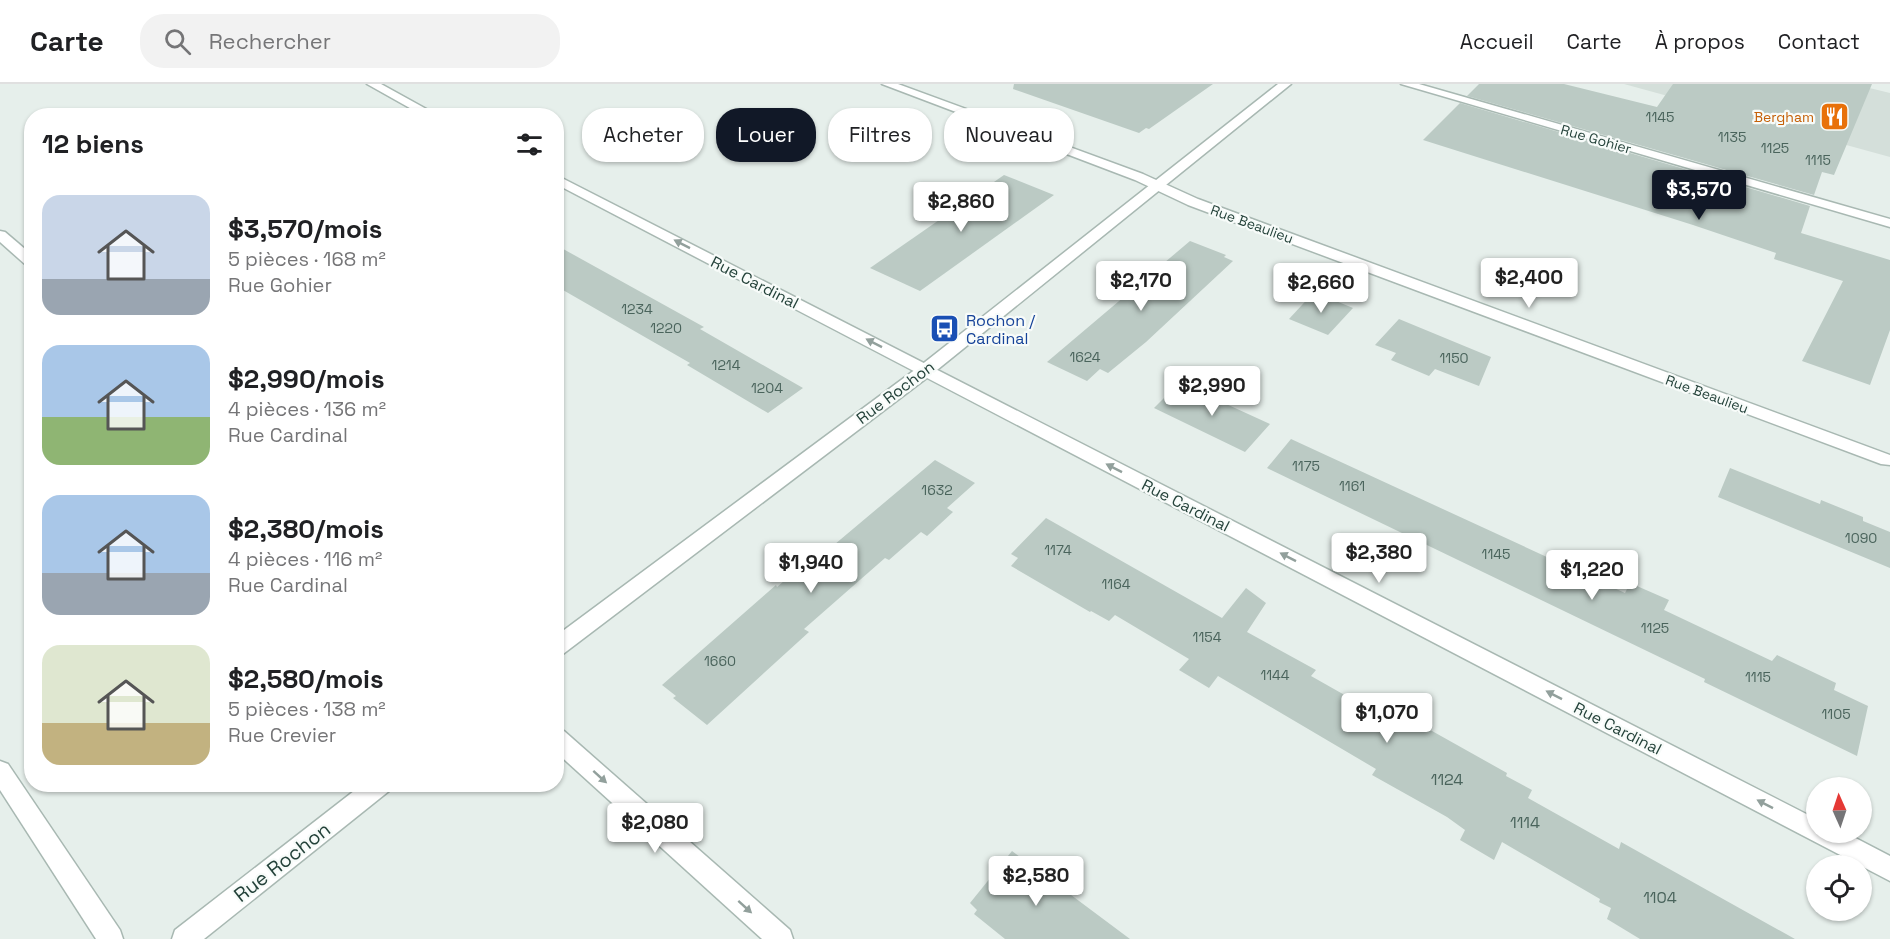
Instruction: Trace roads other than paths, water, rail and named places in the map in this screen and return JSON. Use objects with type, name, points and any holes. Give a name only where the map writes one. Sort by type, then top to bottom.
[{"type":"street","points":[[373,84],[419,108]]},
{"type":"street","name":"Rue Beaulieu","points":[[888,84],[1159,186],[1192,202],[1887,460]]},
{"type":"street","name":"Rue Rochon","points":[[564,642],[926,370],[1285,84]]},
{"type":"street","name":"Rue Gohier","points":[[1407,84],[1890,223]]},
{"type":"street","name":"Rue Cardinal","points":[[564,183],[1806,826]]},
{"type":"street","points":[[0,235],[24,256]]},
{"type":"street","points":[[564,745],[781,939]]},
{"type":"street","points":[[0,771],[111,939]]},
{"type":"street","name":"Rue Rochon","points":[[184,939],[371,792]]},
{"type":"street","name":"Rue Cardinal","points":[[1839,843],[1890,869]]},
{"type":"place","name":"Bergham","points":[[1835,117]]},
{"type":"place","name":"Rochon / Cardinal","points":[[945,329]]}]
